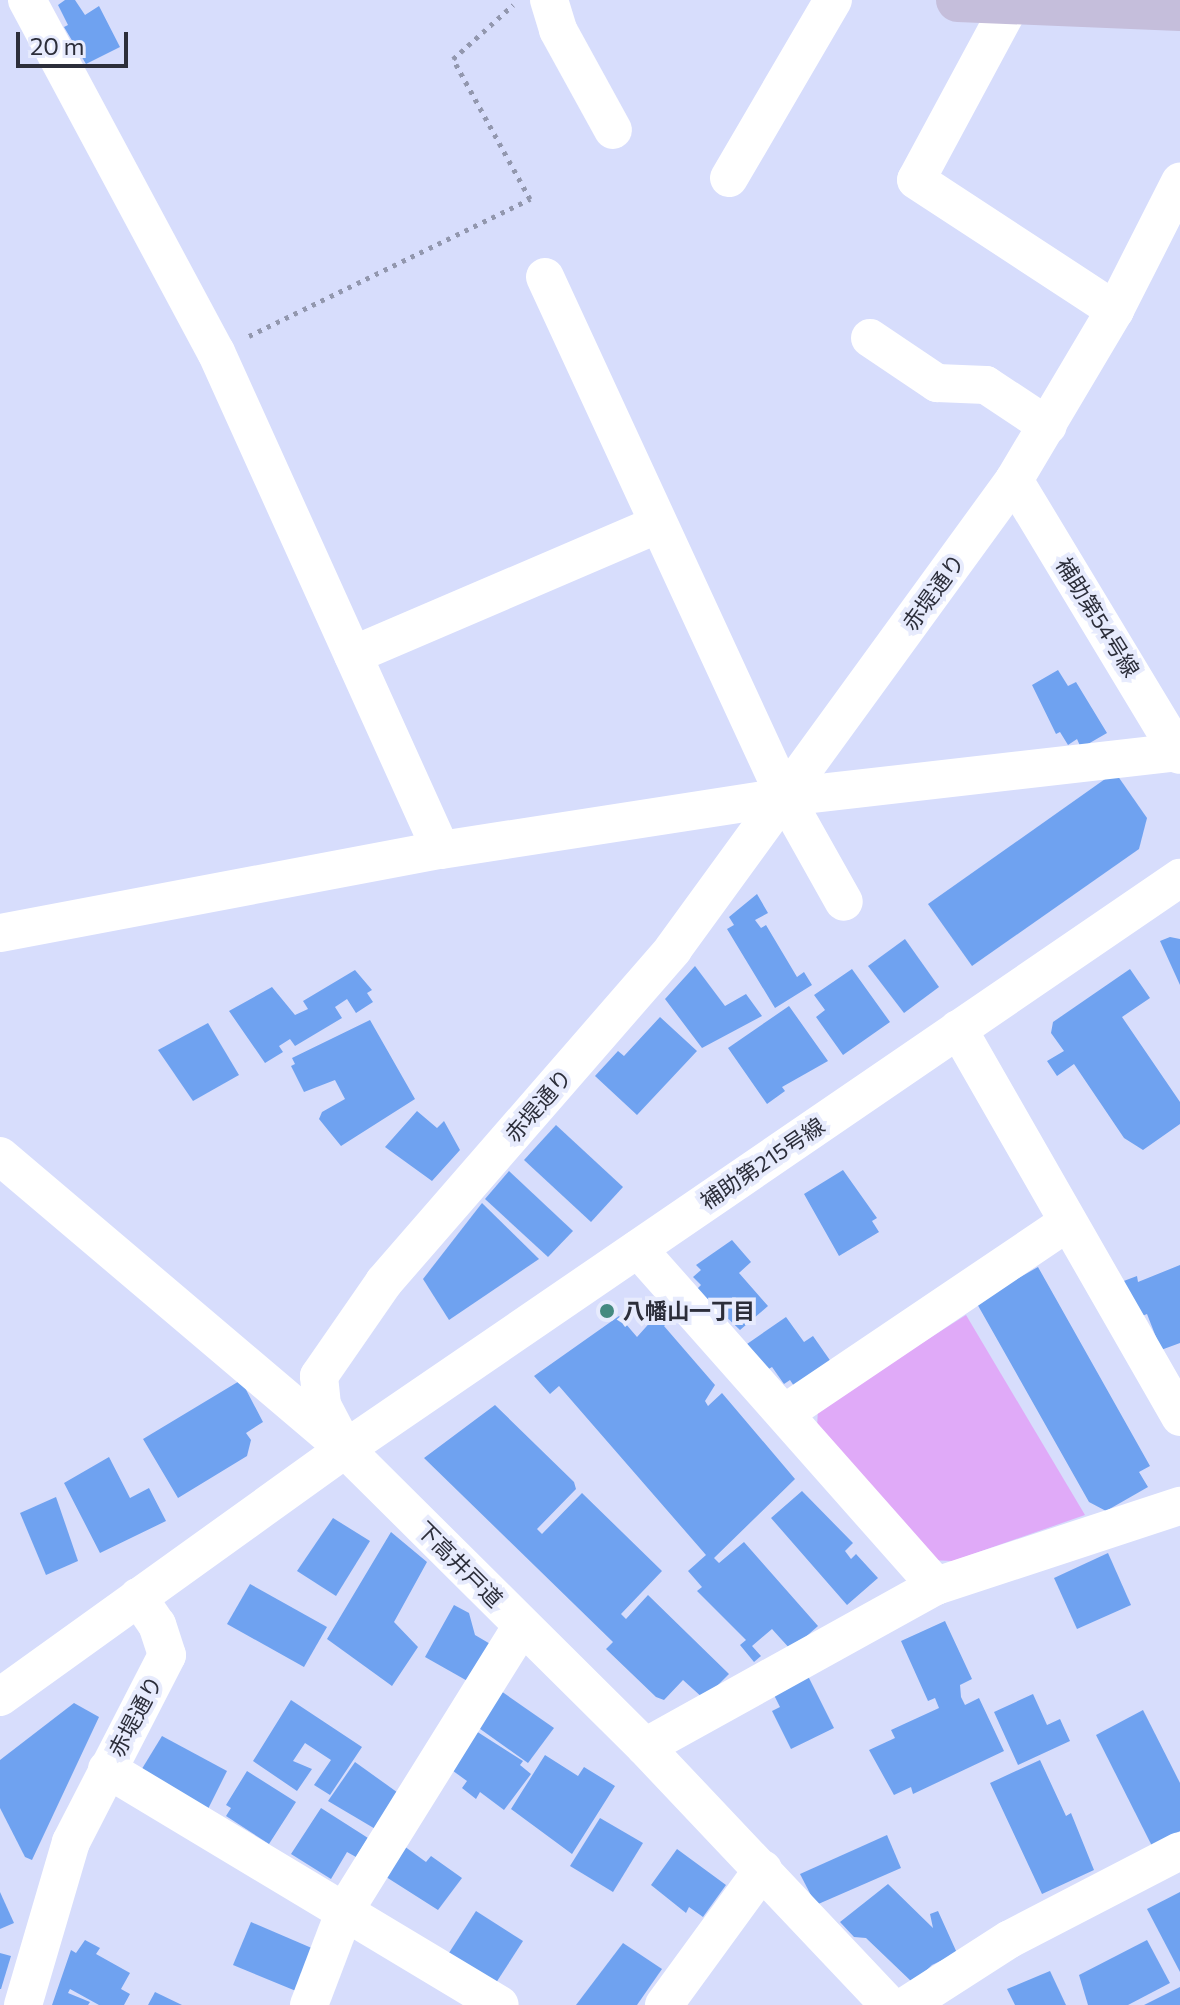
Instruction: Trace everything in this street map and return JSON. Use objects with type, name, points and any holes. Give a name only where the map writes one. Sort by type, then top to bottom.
[{"type":"main road","points":[[958,0],[1180,9]]},
{"type":"street","points":[[27,0],[216,352],[441,850]]},
{"type":"street","points":[[549,0],[558,30],[613,130]]},
{"type":"street","points":[[729,178],[833,0]]},
{"type":"street","points":[[1013,0],[916,180],[1115,310]]},
{"type":"street","name":"赤堤通り","points":[[345,1449],[322,1405],[319,1376],[384,1282],[673,949],[1014,480],[1115,310],[1180,182]]},
{"type":"street","points":[[545,277],[785,797],[844,902]]},
{"type":"street","points":[[870,338],[937,383],[986,385],[1048,426]]},
{"type":"street","name":"補助第54号線","points":[[1014,480],[1170,703],[1179,753]]},
{"type":"street","points":[[353,655],[657,525]]},
{"type":"street","points":[[0,933],[441,850],[785,797],[1179,753]]},
{"type":"street","name":"補助第215号線","points":[[345,1449],[1180,878]]},
{"type":"street","points":[[958,1029],[1180,1417]]},
{"type":"street","name":"下高井戸道","points":[[0,1156],[345,1449],[645,1747],[889,2005]]},
{"type":"street","points":[[785,1413],[1068,1222]]},
{"type":"street","points":[[638,1249],[936,1586]]},
{"type":"street","points":[[2,1691],[345,1449]]},
{"type":"street","points":[[645,1747],[936,1586],[1180,1506]]},
{"type":"street","name":"赤堤通り","points":[[23,2005],[71,1842],[167,1655],[157,1625],[138,1597]]},
{"type":"street","points":[[309,2005],[345,1910],[522,1626]]},
{"type":"street","points":[[107,1769],[345,1910],[416,1959],[500,2005]]},
{"type":"street","points":[[907,2005],[1010,1939],[1180,1851]]},
{"type":"street","points":[[664,2005],[763,1869]]},
{"type":"path","points":[[216,352],[530,199],[453,59],[518,0]]},
{"type":"shaded area","points":[[966,1315],[1085,1515],[953,1561],[928,1560],[817,1428],[818,1409]]},
{"type":"building","points":[[65,0],[75,0],[85,15],[99,6],[120,47],[86,64],[64,27],[68,25],[58,5]]},
{"type":"building","points":[[1058,670],[1068,686],[1076,682],[1107,733],[1081,748],[1077,739],[1068,745],[1060,732],[1056,734],[1032,685]]},
{"type":"building","points":[[1115,772],[1147,818],[1139,849],[972,966],[928,904]]},
{"type":"building","points":[[757,894],[768,913],[755,920],[761,928],[766,925],[797,977],[804,972],[812,985],[775,1008],[727,929],[734,925],[729,917]]},
{"type":"building","points":[[1170,937],[1180,939],[1180,985],[1160,941]]},
{"type":"building","points":[[905,939],[939,987],[904,1013],[868,966]]},
{"type":"building","points":[[695,966],[725,1006],[746,994],[762,1016],[702,1048],[665,999]]},
{"type":"building","points":[[852,969],[890,1022],[843,1055],[816,1017],[825,1010],[814,995]]},
{"type":"building","points":[[1130,969],[1150,998],[1122,1017],[1180,1102],[1180,1124],[1143,1150],[1124,1138],[1074,1064],[1057,1076],[1047,1061],[1064,1051],[1051,1033],[1053,1022]]},
{"type":"building","points":[[355,970],[372,990],[367,993],[373,1002],[356,1013],[347,999],[335,1007],[342,1018],[295,1046],[290,1039],[279,1046],[283,1052],[265,1063],[229,1011],[272,987],[295,1015],[308,1009],[303,1001]]},
{"type":"building","points":[[789,1006],[828,1061],[782,1087],[785,1091],[767,1104],[728,1048]]},
{"type":"building","points":[[660,1017],[697,1051],[637,1115],[595,1076],[618,1051],[624,1056]]},
{"type":"building","points":[[370,1020],[415,1099],[341,1146],[319,1119],[322,1112],[345,1099],[335,1080],[304,1092],[291,1066],[295,1064],[292,1058]]},
{"type":"building","points":[[208,1023],[239,1075],[193,1101],[158,1050]]},
{"type":"building","points":[[417,1111],[437,1128],[444,1121],[460,1150],[432,1181],[385,1147]]},
{"type":"building","points":[[556,1125],[623,1187],[591,1222],[524,1160]]},
{"type":"building","points":[[843,1170],[877,1218],[872,1221],[879,1232],[839,1256],[804,1194]]},
{"type":"building","points":[[509,1171],[573,1231],[548,1257],[485,1199]]},
{"type":"building","points":[[482,1203],[539,1259],[449,1320],[423,1279]]},
{"type":"building","points":[[732,1240],[751,1262],[739,1273],[768,1306],[740,1330],[697,1289],[701,1285],[693,1277],[701,1270],[696,1265]]},
{"type":"building","points":[[1180,1265],[1180,1343],[1161,1350],[1147,1314],[1142,1316],[1121,1282],[1137,1276],[1138,1282]]},
{"type":"building","points":[[1038,1267],[1150,1466],[1139,1472],[1148,1487],[1106,1511],[1089,1502],[976,1302]]},
{"type":"building","points":[[663,1308],[673,1318],[664,1326],[715,1385],[705,1401],[708,1406],[722,1393],[795,1479],[714,1558],[719,1563],[744,1542],[818,1626],[791,1650],[772,1629],[752,1646],[761,1656],[754,1662],[740,1645],[746,1640],[697,1591],[702,1587],[688,1571],[706,1555],[559,1386],[550,1394],[534,1376],[619,1316],[637,1337]]},
{"type":"building","points":[[786,1317],[804,1342],[813,1336],[834,1366],[798,1392],[790,1380],[784,1384],[772,1367],[767,1370],[747,1344]]},
{"type":"building","points":[[241,1380],[263,1422],[246,1433],[251,1440],[247,1456],[178,1498],[143,1439]]},
{"type":"building","points":[[495,1405],[574,1482],[576,1489],[537,1529],[542,1534],[582,1493],[662,1571],[621,1614],[626,1619],[648,1595],[729,1674],[704,1699],[683,1680],[664,1700],[656,1697],[606,1649],[613,1642],[424,1458]]},
{"type":"building","points":[[109,1457],[130,1498],[149,1488],[166,1521],[100,1553],[64,1483]]},
{"type":"building","points":[[802,1491],[853,1543],[845,1551],[851,1559],[856,1554],[878,1578],[847,1605],[771,1518]]},
{"type":"building","points":[[56,1497],[78,1561],[46,1575],[20,1513]]},
{"type":"building","points":[[333,1518],[370,1541],[336,1596],[297,1571]]},
{"type":"building","points":[[391,1532],[427,1562],[394,1622],[418,1647],[392,1686],[327,1639]]},
{"type":"building","points":[[1108,1553],[1131,1605],[1077,1629],[1054,1578]]},
{"type":"building","points":[[250,1584],[327,1627],[304,1667],[227,1624]]},
{"type":"building","points":[[454,1605],[469,1613],[475,1635],[492,1645],[471,1683],[425,1657]]},
{"type":"building","points":[[945,1621],[972,1679],[960,1685],[961,1697],[965,1705],[979,1698],[1004,1751],[913,1794],[911,1787],[894,1795],[869,1750],[895,1738],[891,1730],[939,1708],[935,1698],[928,1701],[901,1641]]},
{"type":"building","points":[[808,1676],[834,1728],[791,1749],[772,1711],[780,1707],[773,1693]]},
{"type":"building","points":[[501,1691],[554,1728],[528,1763],[476,1726]]},
{"type":"building","points":[[1033,1694],[1047,1725],[1060,1719],[1070,1741],[1018,1765],[994,1712]]},
{"type":"building","points":[[291,1700],[362,1747],[330,1795],[314,1785],[331,1760],[305,1743],[293,1761],[312,1769],[297,1791],[253,1761]]},
{"type":"building","points":[[74,1703],[99,1717],[32,1860],[25,1857],[0,1808],[0,1760]]},
{"type":"building","points":[[1143,1710],[1180,1783],[1180,1831],[1152,1846],[1096,1735]]},
{"type":"building","points":[[476,1731],[523,1761],[520,1765],[531,1774],[504,1810],[480,1792],[476,1799],[462,1788],[467,1781],[449,1768]]},
{"type":"building","points":[[162,1736],[227,1771],[206,1813],[140,1772]]},
{"type":"building","points":[[545,1755],[578,1776],[584,1767],[615,1786],[572,1854],[511,1809]]},
{"type":"building","points":[[1040,1760],[1066,1816],[1071,1813],[1094,1870],[1042,1894],[990,1783]]},
{"type":"building","points":[[355,1762],[401,1795],[377,1830],[328,1801]]},
{"type":"building","points":[[247,1771],[296,1802],[269,1844],[226,1816],[231,1808],[226,1805]]},
{"type":"building","points":[[321,1808],[368,1838],[356,1857],[347,1852],[331,1879],[291,1854]]},
{"type":"building","points":[[600,1818],[643,1843],[613,1892],[570,1866]]},
{"type":"building","points":[[887,1835],[901,1868],[816,1905],[800,1874]]},
{"type":"building","points":[[404,1846],[426,1862],[431,1856],[462,1878],[438,1910],[383,1875]]},
{"type":"building","points":[[677,1849],[726,1885],[703,1917],[689,1907],[686,1913],[651,1885]]},
{"type":"building","points":[[888,1884],[933,1928],[930,1914],[938,1911],[957,1953],[932,1965],[913,1983],[866,1938],[854,1937],[840,1922]]},
{"type":"building","points":[[0,1892],[14,1923],[0,1929]]},
{"type":"building","points":[[1180,1892],[1180,1972],[1147,1909]]},
{"type":"building","points":[[476,1911],[523,1941],[494,1986],[447,1956]]},
{"type":"building","points":[[251,1922],[314,1949],[296,1991],[233,1965]]},
{"type":"building","points":[[85,1940],[100,1948],[96,1954],[130,1973],[121,1989],[130,1994],[124,2005],[99,2005],[70,1989],[68,1993],[90,2002],[88,2005],[52,2005],[71,1950],[76,1953]]},
{"type":"building","points":[[1147,1940],[1170,1983],[1128,2005],[1088,2005],[1079,1975]]},
{"type":"building","points":[[623,1943],[662,1969],[637,2005],[576,2005]]},
{"type":"building","points":[[0,1953],[11,1956],[1,1989],[0,1989]]},
{"type":"building","points":[[1050,1971],[1066,2005],[1015,2005],[1007,1989]]},
{"type":"building","points":[[1180,1987],[1180,2005],[1144,2005]]},
{"type":"building","points":[[155,1992],[182,2005],[148,2005]]},
{"type":"place","name":"八幡山一丁目","points":[[607,1311]]}]
